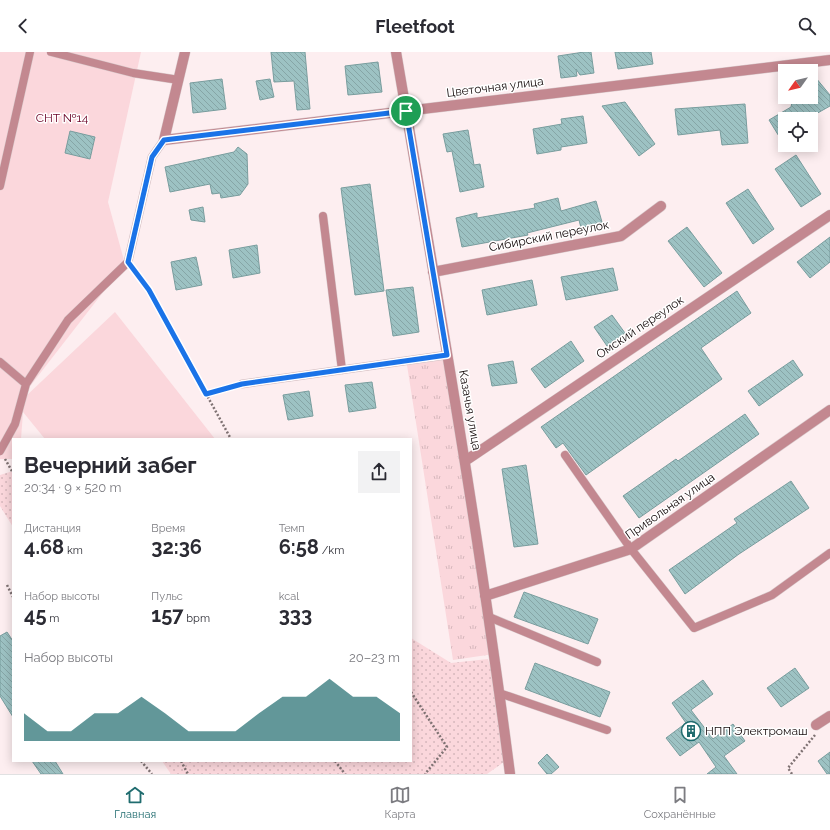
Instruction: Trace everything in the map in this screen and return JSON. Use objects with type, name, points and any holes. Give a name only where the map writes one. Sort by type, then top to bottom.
[{"type":"street","points":[[164,140],[185,52]]},
{"type":"street","name":"Казачья улица","points":[[396,52],[465,461],[486,596],[510,774]]},
{"type":"street","name":"Цветочная улица","points":[[164,140],[830,60]]},
{"type":"street","name":"Сибирский переулок","points":[[433,272],[621,236],[661,206]]},
{"type":"street","name":"Омский переулок","points":[[465,461],[830,215]]},
{"type":"street","name":"Привольная улица","points":[[486,596],[631,550],[830,410]]},
{"type":"street","points":[[816,730],[830,716]]},
{"type":"lane","points":[[0,186],[30,52]]},
{"type":"lane","points":[[51,52],[133,73],[179,80]]},
{"type":"lane","points":[[0,451],[15,424],[26,384],[68,320],[128,262],[152,157],[164,140]]},
{"type":"lane","points":[[323,216],[342,370]]},
{"type":"lane","points":[[242,384],[447,355]]},
{"type":"lane","points":[[0,362],[26,384]]},
{"type":"lane","points":[[565,455],[631,550],[694,628],[772,595],[830,553]]},
{"type":"lane","points":[[489,617],[597,662]]},
{"type":"lane","points":[[499,693],[607,730]]},
{"type":"path","points":[[128,262],[149,290],[230,438]]},
{"type":"path","points":[[206,394],[242,384]]},
{"type":"path","points":[[0,451],[12,471]]},
{"type":"path","points":[[6,585],[12,595]]},
{"type":"path","points":[[412,694],[447,747],[426,774]]},
{"type":"path","points":[[792,774],[788,768],[816,730]]},
{"type":"path","points":[[142,762],[152,774]]},
{"type":"path","points":[[182,762],[188,774]]},
{"type":"path","points":[[336,762],[345,774]]},
{"type":"green space","name":"СНТ №14","points":[[0,52],[141,52],[108,202],[125,264],[24,394],[24,398],[115,312],[214,438],[44,438],[23,412],[21,438],[12,438],[12,459],[0,459]]},
{"type":"green space","points":[[449,359],[494,654],[453,660],[407,365]]},
{"type":"green space","points":[[12,471],[12,525],[0,506],[0,475]]},
{"type":"green space","points":[[412,639],[451,663],[488,659],[499,693],[504,762],[487,774],[171,774],[163,762],[412,762]]},
{"type":"building","points":[[271,52],[305,52],[310,109],[297,110],[294,81],[274,82]]},
{"type":"building","points":[[591,52],[594,73],[580,75],[576,69],[577,76],[561,78],[558,56]]},
{"type":"building","points":[[615,52],[651,52],[653,64],[618,69]]},
{"type":"building","points":[[378,62],[382,92],[348,95],[345,66]]},
{"type":"building","points":[[222,79],[226,109],[193,113],[190,83]]},
{"type":"building","points":[[270,79],[274,97],[260,100],[256,81]]},
{"type":"building","points":[[818,80],[830,95],[830,106],[818,113],[783,112],[791,107],[792,104],[818,104]]},
{"type":"building","points":[[625,102],[655,144],[639,156],[602,106]]},
{"type":"building","points":[[745,104],[748,143],[722,145],[720,130],[678,135],[675,109]]},
{"type":"building","points":[[778,115],[778,135],[769,120]]},
{"type":"building","points":[[583,116],[587,143],[561,147],[561,150],[537,154],[533,129],[562,124],[561,119]]},
{"type":"building","points":[[468,130],[474,165],[480,164],[484,187],[460,192],[452,151],[447,152],[443,134]]},
{"type":"building","points":[[70,131],[95,137],[90,159],[65,153]]},
{"type":"building","points":[[238,147],[247,154],[248,184],[240,195],[221,198],[220,193],[212,194],[210,184],[170,192],[165,167],[234,152]]},
{"type":"building","points":[[796,155],[821,194],[801,207],[775,169]]},
{"type":"building","points":[[370,184],[384,291],[355,295],[341,188]]},
{"type":"building","points":[[748,189],[774,229],[753,244],[726,203]]},
{"type":"building","points":[[558,198],[561,211],[596,201],[602,222],[581,228],[579,220],[527,233],[528,235],[462,247],[456,218],[477,213],[477,218],[535,208],[534,204]]},
{"type":"building","points":[[203,207],[205,222],[191,220],[189,210]]},
{"type":"building","points":[[687,227],[722,273],[704,287],[668,241]]},
{"type":"building","points":[[830,237],[830,262],[810,278],[797,262]]},
{"type":"building","points":[[257,245],[260,273],[233,278],[229,250]]},
{"type":"building","points":[[196,257],[202,285],[176,290],[171,262]]},
{"type":"building","points":[[613,268],[618,290],[566,300],[561,277]]},
{"type":"building","points":[[532,280],[537,305],[487,315],[482,290]]},
{"type":"building","points":[[413,287],[419,332],[393,336],[386,290]]},
{"type":"building","points":[[737,291],[751,313],[701,348],[722,379],[586,475],[563,443],[556,448],[541,427]]},
{"type":"building","points":[[612,315],[625,333],[607,346],[594,327]]},
{"type":"building","points":[[571,341],[584,361],[545,388],[531,369]]},
{"type":"building","points":[[793,360],[803,375],[759,406],[748,391]]},
{"type":"building","points":[[513,361],[517,383],[492,386],[488,365]]},
{"type":"building","points":[[372,382],[376,408],[349,412],[345,385]]},
{"type":"building","points":[[309,391],[313,416],[288,420],[283,395]]},
{"type":"building","points":[[745,414],[759,434],[639,518],[623,496],[676,459],[678,461]]},
{"type":"building","points":[[526,465],[538,544],[514,547],[502,469]]},
{"type":"building","points":[[791,481],[809,508],[739,554],[685,594],[669,570],[737,523],[734,519]]},
{"type":"building","points":[[524,592],[598,619],[588,644],[514,617]]},
{"type":"building","points":[[7,632],[12,640],[12,715],[0,696],[0,636]]},
{"type":"building","points":[[535,663],[610,692],[600,717],[525,689]]},
{"type":"building","points":[[795,668],[809,688],[781,707],[767,688]]},
{"type":"building","name":"НПП Электромаш","points":[[703,680],[713,694],[691,710],[713,739],[733,724],[745,741],[724,756],[737,774],[707,774],[716,767],[699,742],[680,756],[666,738],[686,723],[672,703]]},
{"type":"building","points":[[830,752],[830,774],[827,774],[818,761]]},
{"type":"building","points":[[547,754],[559,767],[551,774],[547,774],[538,763]]},
{"type":"building","points":[[33,762],[56,762],[63,774],[41,774]]},
{"type":"place","name":"НПП Электромаш","points":[[691,731]]},
{"type":"route","points":[[406,111],[447,355],[242,384],[206,394],[149,290],[128,262],[152,157],[157,149],[164,140],[406,111]]}]
